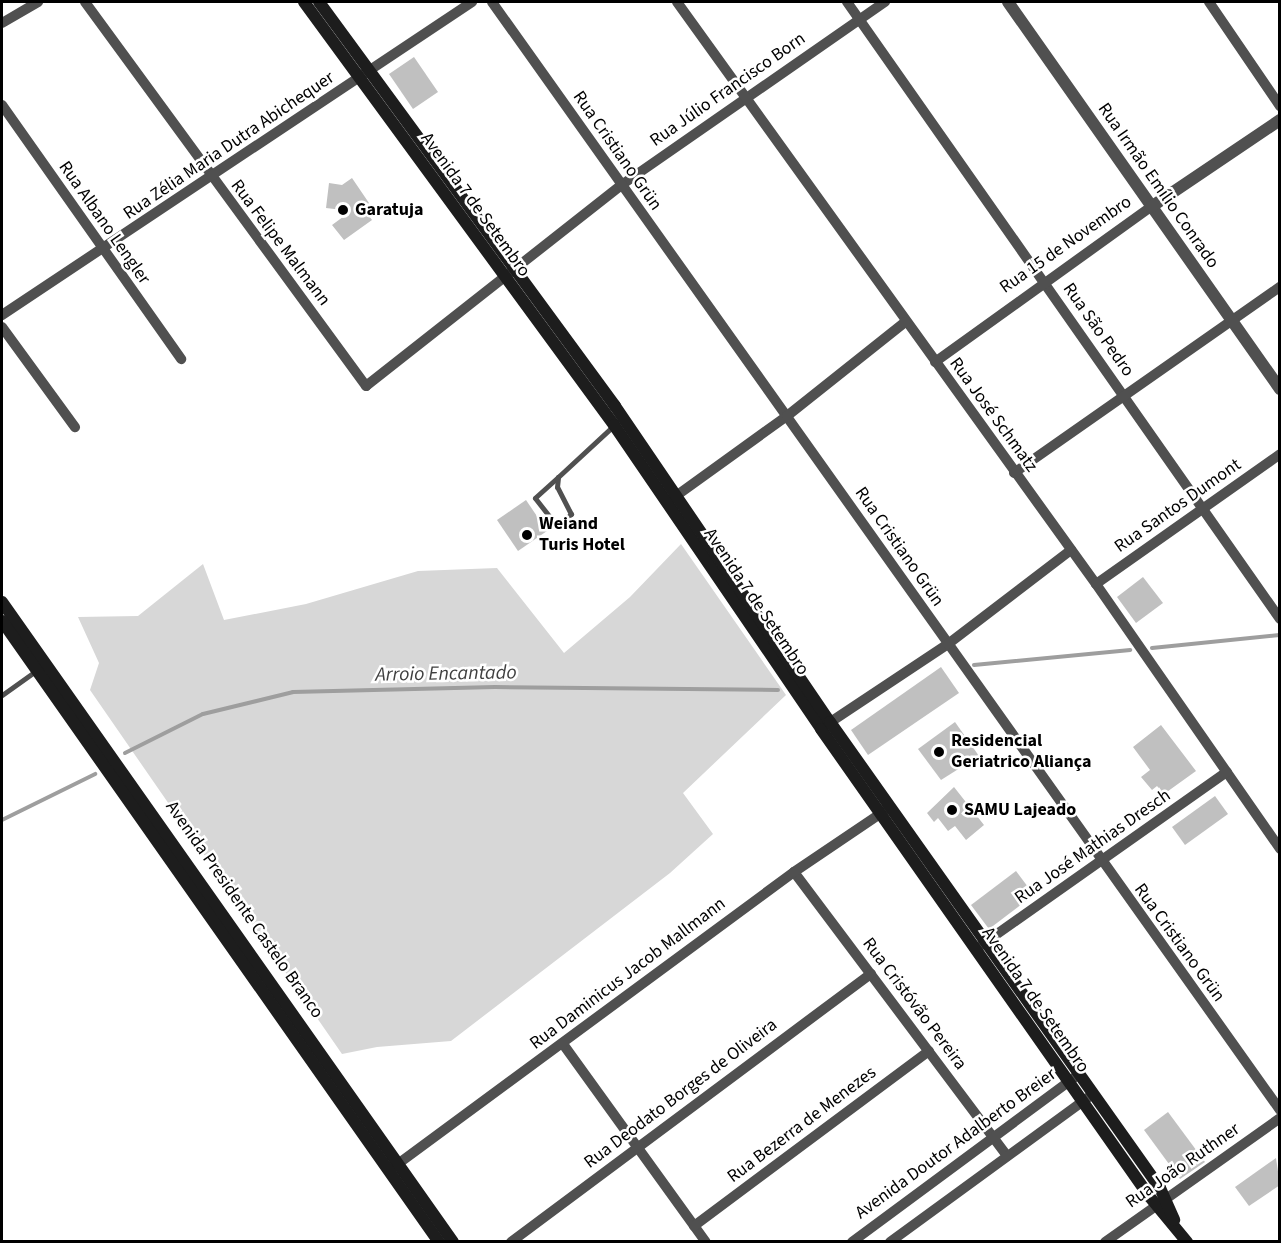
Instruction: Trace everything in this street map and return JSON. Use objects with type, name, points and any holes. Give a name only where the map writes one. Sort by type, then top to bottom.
[{"type":"main road","name":"Avenida 7 de Setembro","points":[[304,2],[365,75],[618,421],[825,726],[1075,1077],[1084,1101],[1161,1201]]},
{"type":"main road","name":"Avenida 7 de Setembro","points":[[319,2],[365,75]]},
{"type":"main road","name":"Avenida Presidente Castelo Branco","points":[[2,602],[42,667],[393,1167],[437,1236],[453,1242]]},
{"type":"main road","name":"Avenida Presidente Castelo Branco","points":[[2,621],[42,667]]},
{"type":"main road","name":"Avenida 7 de Setembro","points":[[1075,1077],[1094,1093],[1187,1242]]},
{"type":"street","points":[[2,23],[38,2]]},
{"type":"street","name":"Rua Felipe Malmann","points":[[85,2],[211,178],[366,386]]},
{"type":"street","name":"Rua Zélia Maria Dutra Abichequer","points":[[2,315],[211,178],[472,2]]},
{"type":"street","name":"Rua Cristiano Grün","points":[[492,2],[620,186],[1280,1110]]},
{"type":"street","name":"Rua José Schmatz","points":[[677,2],[1096,584],[1280,849]]},
{"type":"street","name":"Rua São Pedro","points":[[847,2],[1280,619]]},
{"type":"street","name":"Rua Júlio Francisco Born","points":[[366,386],[511,275],[620,186],[745,97],[885,2]]},
{"type":"street","name":"Rua Irmão Emílio Conrado","points":[[1008,2],[1230,321],[1280,389]]},
{"type":"street","points":[[1209,2],[1280,106]]},
{"type":"street","name":"Rua Albano Lengler","points":[[2,105],[181,359]]},
{"type":"street","name":"Rua 15 de Novembro","points":[[935,362],[1044,282],[1280,120]]},
{"type":"street","points":[[1014,473],[1280,287]]},
{"type":"street","points":[[671,499],[786,416],[906,321]]},
{"type":"street","points":[[2,327],[75,427]]},
{"type":"street","name":"Rua Santos Dumont","points":[[1096,584],[1203,511],[1280,454]]},
{"type":"street","points":[[825,726],[948,644],[1071,550]]},
{"type":"street","name":"Rua José Mathias Dresch","points":[[982,945],[1227,772]]},
{"type":"street","name":"Rua Daminicus Jacob Mallmann","points":[[393,1167],[794,872],[885,810]]},
{"type":"street","name":"Rua Cristóvão Pereira","points":[[794,872],[1007,1156]]},
{"type":"street","name":"Rua Deodato Borges de Oliveira","points":[[511,1242],[871,974]]},
{"type":"street","points":[[562,1044],[706,1242]]},
{"type":"street","name":"Rua Bezerra de Menezes","points":[[694,1226],[929,1051]]},
{"type":"street","name":"Avenida Doutor Adalberto Breier","points":[[852,1242],[1075,1077]]},
{"type":"street","points":[[890,1242],[1094,1093]]},
{"type":"street","name":"Rua João Ruthner","points":[[1105,1242],[1280,1118]]},
{"type":"lane","points":[[558,477],[557,487],[571,514],[560,524],[552,520],[535,498],[618,421]]},
{"type":"lane","points":[[2,695],[42,667]]},
{"type":"shaded area","points":[[681,544],[786,695],[683,793],[713,834],[670,873],[451,1041],[377,1047],[342,1054],[90,690],[99,663],[78,617],[138,616],[203,564],[224,620],[306,604],[418,571],[497,568],[564,653],[630,597]]},
{"type":"building","points":[[414,57],[438,92],[413,109],[389,74]]},
{"type":"building","points":[[352,178],[369,203],[363,207],[372,220],[344,240],[332,225],[351,211],[326,208],[329,183],[342,185]]},
{"type":"building","points":[[526,500],[547,531],[518,551],[497,520]]},
{"type":"building","points":[[1143,577],[1163,603],[1136,623],[1117,597]]},
{"type":"building","points":[[941,667],[959,693],[868,755],[851,730]]},
{"type":"building","name":"Residencial Geriatrico Aliança","points":[[955,722],[979,756],[941,780],[918,749]]},
{"type":"building","points":[[1161,725],[1196,771],[1164,794],[1157,786],[1152,790],[1141,777],[1150,770],[1133,747]]},
{"type":"building","name":"SAMU Lajeado","points":[[954,787],[984,825],[966,840],[955,826],[948,831],[938,818],[934,822],[927,813]]},
{"type":"building","points":[[1215,796],[1228,814],[1185,845],[1172,827]]},
{"type":"building","points":[[1016,871],[1034,895],[989,929],[971,905]]},
{"type":"building","points":[[1168,1112],[1205,1162],[1180,1179],[1144,1130]]},
{"type":"building","points":[[1276,1158],[1280,1185],[1249,1206],[1235,1187]]},
{"type":"waterway","points":[[1152,648],[1279,635]]},
{"type":"waterway","points":[[974,665],[1130,650]]},
{"type":"waterway","name":"Arroio Encantado","points":[[125,753],[203,714],[293,692],[495,687],[778,690]]},
{"type":"waterway","name":"Arroio Encantado","points":[[2,820],[95,774]]},
{"type":"place","name":"Garatuja","points":[[343,210]]},
{"type":"place","name":"Weiand Turis Hotel","points":[[527,535]]},
{"type":"place","name":"Residencial Geriatrico Aliança","points":[[939,752]]},
{"type":"place","name":"SAMU Lajeado","points":[[952,810]]}]
